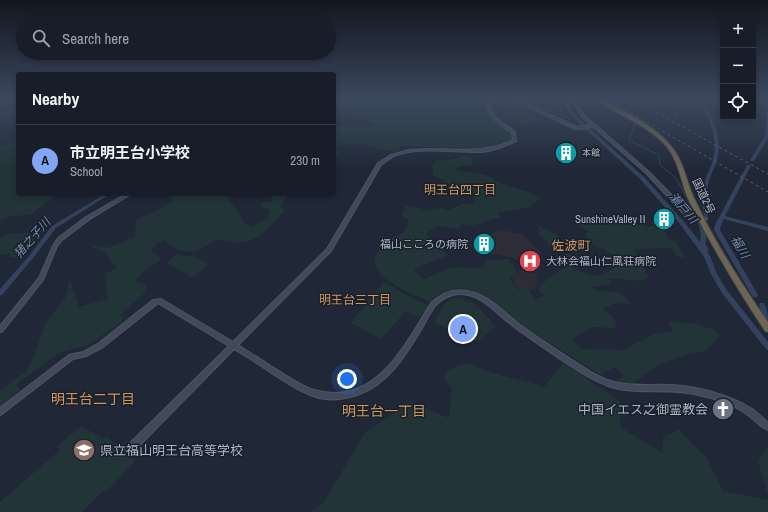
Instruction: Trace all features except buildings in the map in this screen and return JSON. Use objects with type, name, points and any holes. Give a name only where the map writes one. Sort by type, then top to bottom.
[{"type":"highway","name":"国道2号","points":[[637,122],[668,145],[678,161],[688,191],[739,286],[768,329]]},
{"type":"highway","name":"国道2号","points":[[703,218],[743,285],[768,323]]},
{"type":"street","points":[[129,450],[329,250],[379,164],[388,157],[403,152],[481,150],[501,147],[515,140],[514,132],[501,122]]},
{"type":"street","points":[[563,122],[577,128],[593,126]]},
{"type":"street","points":[[589,122],[648,173],[687,214],[703,218]]},
{"type":"street","points":[[0,330],[42,279],[55,246],[60,240],[88,218],[126,196]]},
{"type":"street","points":[[0,412],[71,357],[84,354],[101,345],[158,301],[202,329],[311,391],[333,397],[346,396],[371,386],[381,377],[396,361],[440,297],[450,293],[461,292],[480,297],[539,342],[607,384],[632,389],[669,388],[703,393],[750,412],[768,427]]},
{"type":"shaded area","points":[[372,122],[497,122],[513,134],[513,139],[500,145],[486,148],[458,149],[400,146],[400,151],[384,150],[352,143],[345,144],[337,148],[340,153],[336,158],[336,126],[360,127],[376,125]]},
{"type":"shaded area","points":[[518,122],[533,122],[528,124]]},
{"type":"shaded area","points":[[16,142],[16,196],[54,196],[30,215],[12,216],[0,220],[0,146]]},
{"type":"shaded area","points":[[462,155],[475,159],[470,165],[459,166],[455,169],[483,174],[492,178],[496,182],[529,192],[540,199],[530,207],[497,213],[500,217],[471,226],[461,224],[458,229],[436,226],[426,234],[448,256],[413,269],[424,279],[452,267],[482,268],[487,260],[509,259],[518,273],[509,278],[519,290],[528,290],[535,299],[544,296],[538,289],[544,282],[563,268],[560,257],[567,253],[573,256],[566,264],[588,275],[594,276],[606,273],[622,263],[604,249],[595,247],[585,235],[588,231],[575,223],[592,221],[601,217],[614,215],[626,216],[635,225],[643,225],[647,227],[661,225],[669,239],[676,242],[685,258],[676,256],[672,248],[634,249],[649,277],[641,281],[610,278],[609,284],[592,287],[594,290],[621,293],[631,304],[614,303],[603,309],[615,319],[616,328],[592,327],[571,340],[583,349],[623,350],[652,335],[673,331],[668,322],[692,323],[715,330],[719,336],[707,351],[691,353],[656,366],[634,383],[617,382],[624,375],[614,367],[601,375],[523,326],[473,291],[458,288],[438,294],[431,302],[393,284],[378,270],[375,262],[377,253],[383,245],[406,231],[409,218],[401,216],[406,206],[425,209],[420,212],[441,208],[448,210],[462,204],[475,204],[474,194],[460,194],[449,184],[433,175],[432,166],[436,161],[457,159]]},
{"type":"shaded area","points":[[169,196],[228,196],[227,198],[239,213],[245,224],[252,227],[267,218],[270,210],[260,206],[264,202],[272,202],[271,196],[287,196],[280,207],[285,210],[264,232],[249,241],[230,242],[218,239],[202,248],[188,252],[173,247],[163,240],[150,250],[162,259],[142,273],[135,281],[147,285],[143,295],[120,315],[123,321],[88,345],[61,352],[16,384],[20,390],[0,407],[0,390],[26,372],[32,361],[46,322],[65,298],[70,280],[79,307],[108,299],[105,274],[117,268],[105,253],[89,245],[108,248],[135,237],[136,220],[156,211],[173,200]]},
{"type":"shaded area","points":[[540,227],[559,235],[557,242],[549,246],[547,243],[548,242],[538,234],[541,231],[538,228]]},
{"type":"shaded area","points":[[44,228],[20,258],[10,257],[10,253],[0,255],[0,237]]},
{"type":"shaded area","name":"大林会福山仁風荘病院","points":[[501,230],[522,234],[541,253],[536,258],[541,262],[540,269],[536,272],[538,281],[535,282],[535,289],[529,291],[521,290],[517,287],[512,278],[523,268],[524,261],[496,254],[476,255],[473,241]]},
{"type":"shaded area","points":[[179,254],[183,256],[194,256],[209,264],[191,277],[167,263],[175,255]]},
{"type":"shaded area","points":[[383,283],[386,283],[427,305],[427,307],[420,317],[405,312],[381,339],[351,323]]},
{"type":"shaded area","points":[[454,298],[461,298],[473,303],[496,326],[478,341],[472,341],[434,322],[444,304]]},
{"type":"shaded area","points":[[563,363],[619,400],[621,428],[663,453],[663,437],[679,430],[707,458],[723,491],[768,500],[768,512],[309,512],[324,502],[365,432],[410,402],[449,418],[452,389],[443,377],[454,368],[463,364],[470,364],[484,370],[544,387]]},
{"type":"shaded area","name":"県立福山明王台高等学校","points":[[81,426],[104,439],[107,437],[135,461],[106,492],[104,490],[82,512],[0,512],[0,502],[60,450],[57,446]]},
{"type":"shaded area","points":[[768,447],[768,496],[758,461]]},
{"type":"waterway","name":"猪之子川","points":[[566,122],[584,130]]},
{"type":"waterway","name":"瀬戸川","points":[[580,122],[642,178],[682,223],[707,256],[714,274],[724,291],[768,347]]},
{"type":"waterway","points":[[706,215],[704,201],[705,187],[715,160],[716,152],[715,136],[712,122]]},
{"type":"waterway","name":"福川","points":[[752,160],[767,136],[768,122]]},
{"type":"waterway","points":[[635,123],[629,140],[659,155],[660,165],[676,178],[695,213]]},
{"type":"waterway","name":"福川","points":[[749,166],[718,225],[717,230],[755,295]]},
{"type":"waterway","name":"猪之子川","points":[[0,293],[54,227],[105,196]]},
{"type":"waterway","points":[[723,217],[768,229]]},
{"type":"waterway","points":[[697,219],[703,235]]},
{"type":"waterway","points":[[702,223],[704,236],[702,243],[706,250]]},
{"type":"waterway","name":"福川","points":[[762,305],[763,310],[768,317]]},
{"type":"railway","points":[[646,122],[768,192]]},
{"type":"railway","points":[[673,122],[768,174]]},
{"type":"place","name":"本館","points":[[566,153]]},
{"type":"place","name":"SunshineValleyⅡ","points":[[664,219]]},
{"type":"place","name":"福山こころの病院","points":[[484,244]]},
{"type":"place","name":"大林会福山仁風荘病院","points":[[530,261]]},
{"type":"place","name":"市立明王台小学校","points":[[463,329]]},
{"type":"place","name":"中国イエス之御霊教会","points":[[723,409]]},
{"type":"place","name":"県立福山明王台高等学校","points":[[84,450]]},
{"type":"district","name":"明王台四丁目","points":[[460,190]]},
{"type":"district","name":"佐波町","points":[[571,245]]},
{"type":"district","name":"明王台三丁目","points":[[355,300]]},
{"type":"district","name":"明王台二丁目","points":[[93,399]]},
{"type":"district","name":"明王台一丁目","points":[[384,411]]}]
